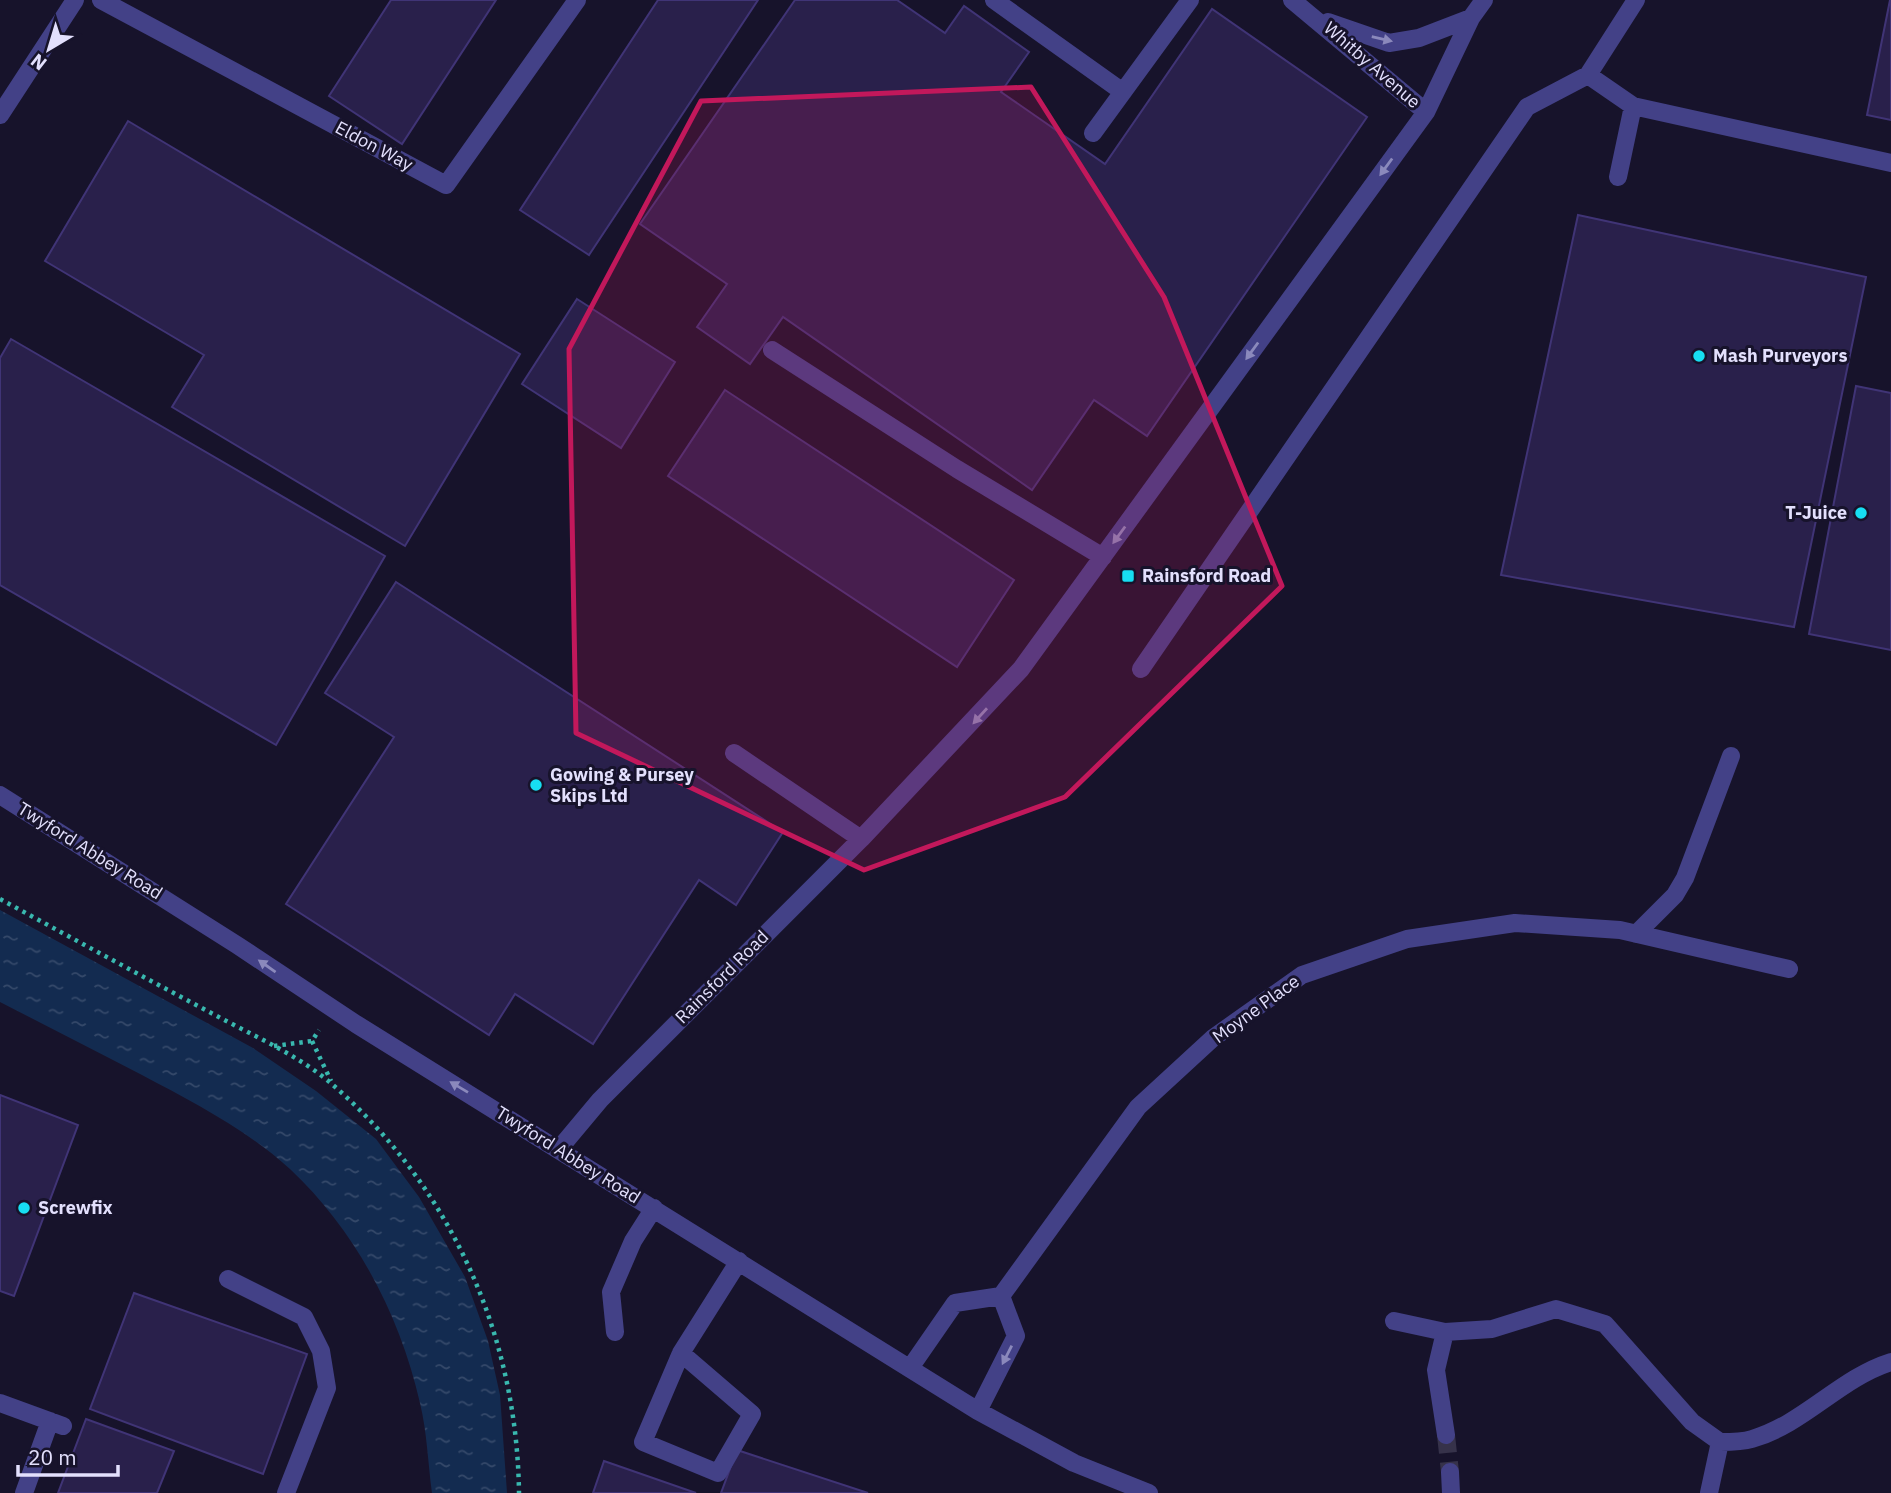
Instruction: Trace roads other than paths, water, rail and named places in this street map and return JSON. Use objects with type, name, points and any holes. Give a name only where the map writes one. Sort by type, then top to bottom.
[{"type":"street","points":[[0,115],[75,0]]},
{"type":"street","name":"Eldon Way","points":[[101,0],[446,185],[577,0]]},
{"type":"street","points":[[994,0],[1123,92]]},
{"type":"street","points":[[1093,133],[1190,0]]},
{"type":"street","name":"Whitby Avenue","points":[[1292,0],[1318,18],[1426,112]]},
{"type":"street","name":"Rainsford Road","points":[[559,1149],[600,1100],[861,839],[1021,669],[1426,112],[1471,18],[1484,0]]},
{"type":"street","points":[[1141,669],[1527,107],[1588,75],[1636,0]]},
{"type":"street","name":"Whitby Avenue","points":[[1318,18],[1389,43],[1419,38],[1471,18]]},
{"type":"street","points":[[1588,75],[1633,106],[1891,163]]},
{"type":"street","points":[[1618,177],[1633,106]]},
{"type":"street","points":[[772,351],[1103,557]]},
{"type":"street","points":[[734,753],[861,839]]},
{"type":"street","points":[[1636,934],[1675,895],[1685,878],[1731,756]]},
{"type":"street","name":"Twyford Abbey Road","points":[[0,795],[237,945],[345,1018],[978,1411],[1074,1463],[1149,1493]]},
{"type":"street","name":"Moyne Place","points":[[1001,1296],[1138,1107],[1213,1038],[1302,975],[1407,939],[1515,923],[1636,934],[1789,969]]},
{"type":"street","points":[[615,1332],[611,1292],[633,1241],[654,1208]]},
{"type":"street","points":[[681,1353],[752,1414],[718,1473],[643,1442],[681,1353],[739,1261]]},
{"type":"street","points":[[228,1279],[304,1317],[321,1351],[327,1388],[286,1493]]},
{"type":"street","points":[[910,1368],[955,1303],[1001,1296],[1016,1336],[978,1411]]},
{"type":"street","points":[[1394,1321],[1446,1332],[1492,1329],[1556,1309],[1605,1324],[1692,1422],[1720,1442],[1750,1440],[1781,1428],[1871,1368],[1891,1362]]},
{"type":"street","points":[[1446,1332],[1436,1370],[1446,1436]]},
{"type":"street","points":[[0,1403],[56,1424],[24,1493]]},
{"type":"street","points":[[1709,1493],[1720,1442]]},
{"type":"street","points":[[1450,1472],[1451,1493]]},
{"type":"water","points":[[0,910],[253,1048],[316,1091],[376,1139],[419,1197],[465,1277],[488,1341],[500,1395],[507,1493],[432,1493],[420,1403],[401,1338],[355,1247],[314,1193],[290,1169],[238,1129],[200,1106],[0,1002]]},
{"type":"tunnel","points":[[1446,1435],[1450,1472]]},
{"type":"place","name":"Mash Purveyors","points":[[1699,356]]},
{"type":"place","name":"T-Juice","points":[[1861,513]]},
{"type":"place","name":"Rainsford Road","points":[[1128,576]]},
{"type":"place","name":"Gowing & Pursey Skips Ltd","points":[[536,785]]},
{"type":"place","name":"Screwfix","points":[[24,1208]]}]
